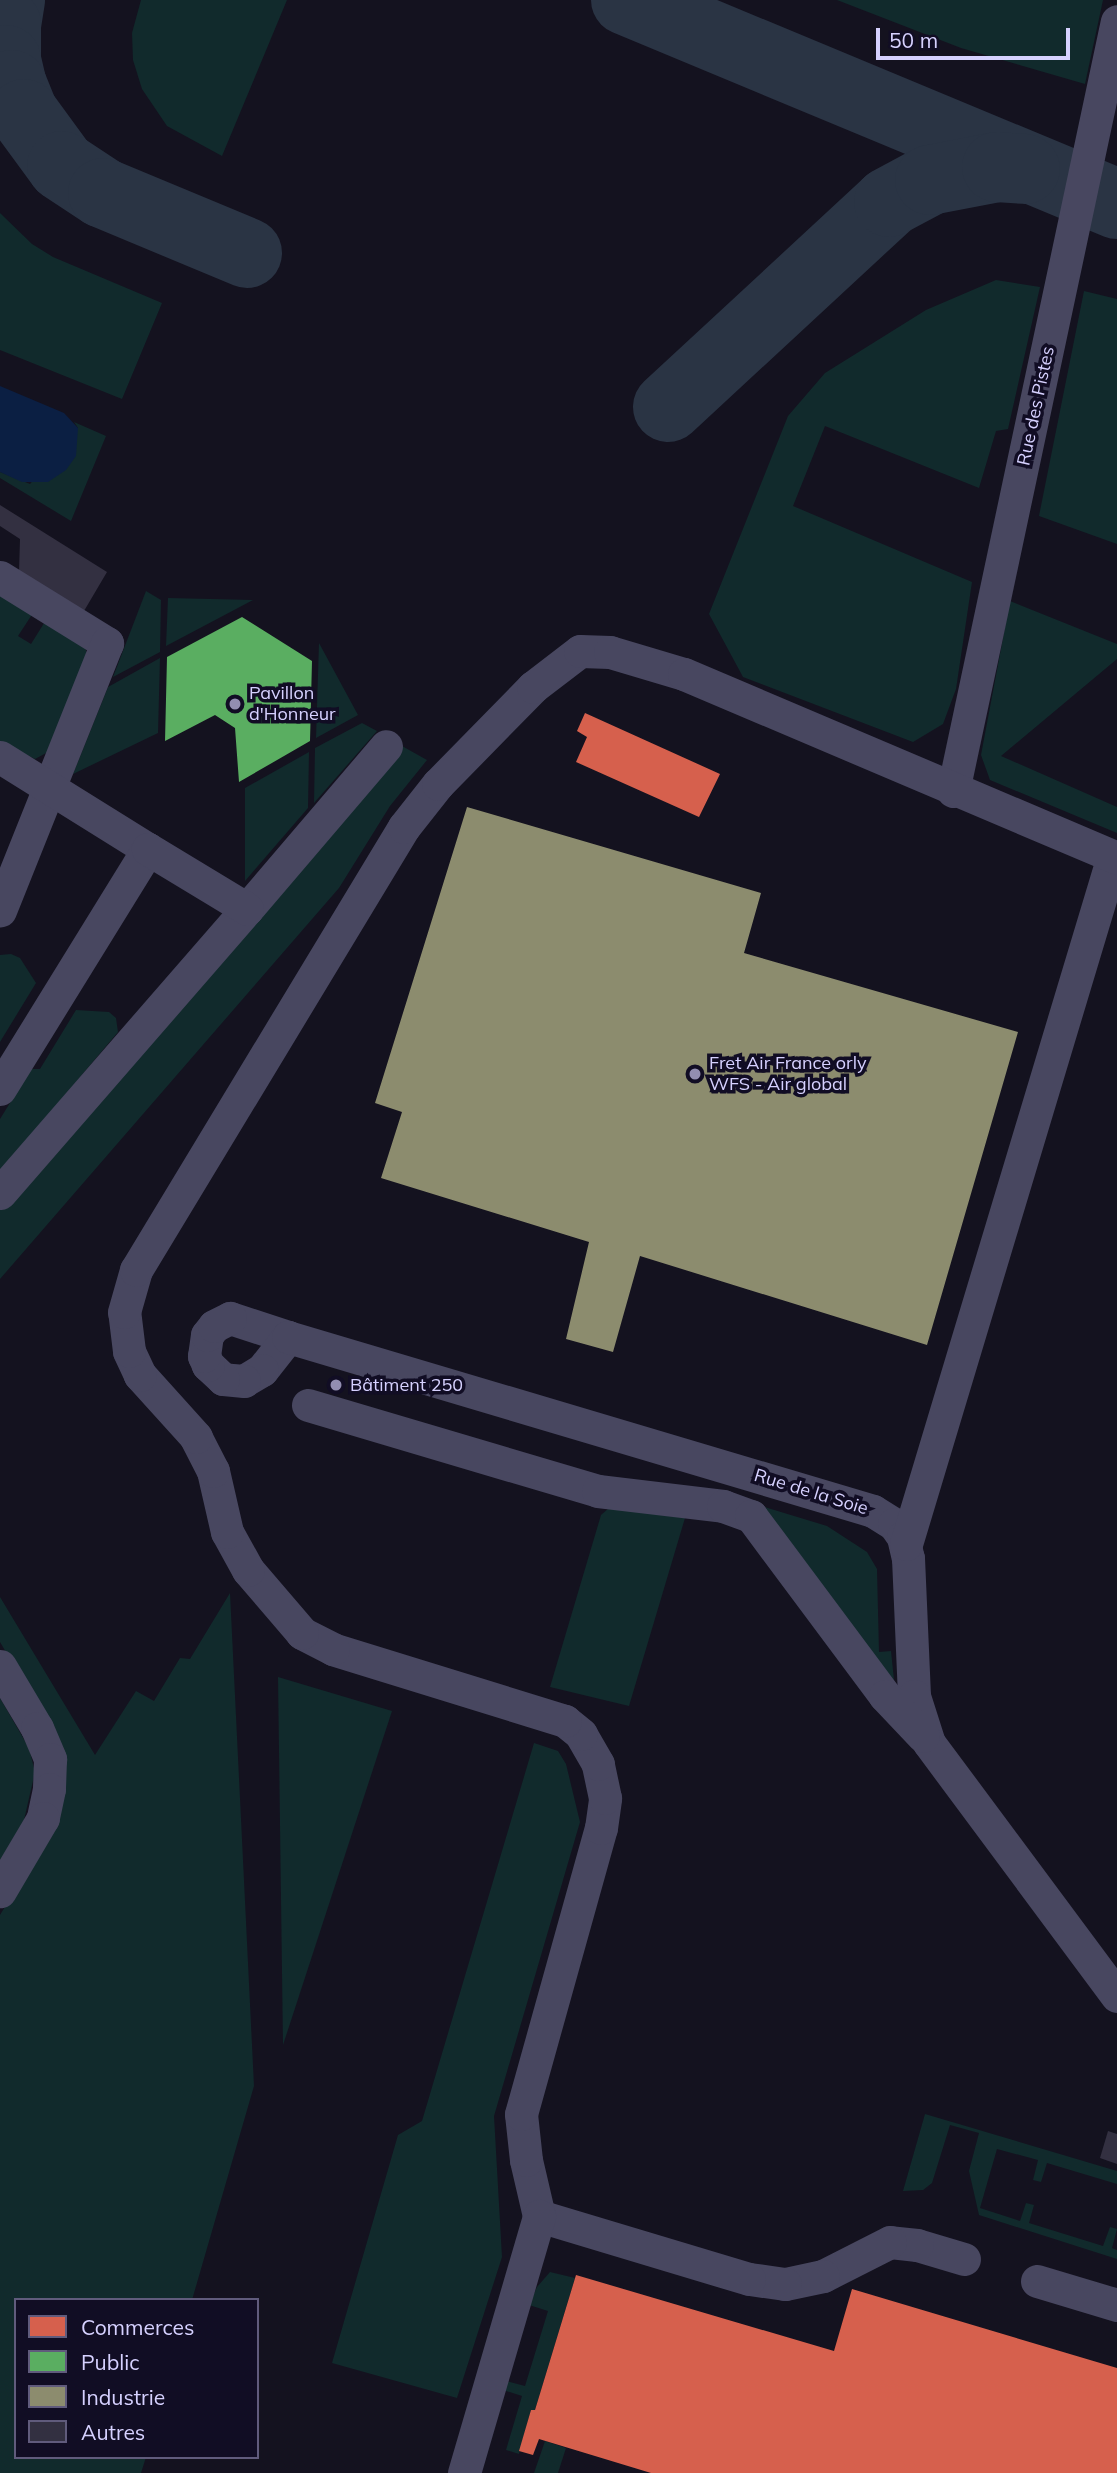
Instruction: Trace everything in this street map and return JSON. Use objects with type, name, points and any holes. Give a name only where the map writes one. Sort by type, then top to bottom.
[{"type":"street","name":"Rue des Pistes","points":[[953,790],[1117,21]]},
{"type":"street","points":[[0,578],[107,643],[0,910]]},
{"type":"street","points":[[464,2473],[539,2217],[521,2135],[521,2114],[601,1828],[605,1798],[598,1764],[581,1734],[565,1721],[333,1649],[302,1633],[243,1561],[228,1532],[214,1471],[196,1437],[141,1374],[129,1351],[124,1312],[136,1270],[404,827],[438,783],[533,687],[580,651],[610,652],[684,674],[1115,857],[906,1544],[914,1696],[929,1743]]},
{"type":"street","points":[[0,1193],[386,746]]},
{"type":"street","points":[[0,757],[247,909]]},
{"type":"street","points":[[0,1089],[148,849]]},
{"type":"street","name":"Rue de la Soie","points":[[288,1337],[873,1511],[894,1524],[906,1544]]},
{"type":"street","points":[[308,1405],[598,1491],[723,1506],[751,1516],[885,1696],[929,1743],[1113,1982]]},
{"type":"street","points":[[0,1666],[37,1728],[50,1759],[49,1789],[43,1818],[0,1891]]},
{"type":"street","points":[[539,2217],[749,2280],[785,2284],[823,2276],[890,2242],[917,2245],[964,2259]]},
{"type":"street","points":[[1037,2281],[1117,2305]]},
{"type":"green space","points":[[141,0],[287,0],[222,156],[167,126],[142,89],[133,60],[132,33]]},
{"type":"green space","points":[[837,0],[1103,0],[1085,84],[961,48]]},
{"type":"green space","points":[[0,213],[32,244],[53,257],[162,303],[122,399],[0,350]]},
{"type":"green space","points":[[996,280],[1040,287],[1008,429],[996,431],[979,488],[825,426],[793,506],[972,582],[956,689],[943,724],[913,742],[743,677],[709,614],[788,416],[825,373],[926,310]]},
{"type":"green space","points":[[1084,291],[1117,299],[1117,544],[1039,516]]},
{"type":"green space","points":[[74,422],[106,436],[71,521],[0,478],[0,472],[30,484],[78,428]]},
{"type":"green space","points":[[146,591],[161,600],[160,652],[113,677]]},
{"type":"green space","points":[[0,593],[33,613],[18,636],[31,644],[46,620],[82,644],[86,650],[87,657],[48,752],[35,759],[0,742]]},
{"type":"green space","points":[[168,598],[253,600],[166,646]]},
{"type":"green space","points":[[1010,601],[1117,644],[1117,659],[1001,756],[1117,807],[1117,833],[990,780],[981,755]]},
{"type":"green space","points":[[319,643],[358,715],[316,738]]},
{"type":"green space","points":[[160,658],[158,733],[73,774],[108,687]]},
{"type":"green space","points":[[362,723],[377,731],[314,803],[315,748]]},
{"type":"green space","points":[[402,746],[427,760],[390,806],[339,888],[0,1279],[0,1210]]},
{"type":"green space","points":[[309,752],[308,808],[245,881],[245,788]]},
{"type":"green space","points":[[11,954],[20,958],[36,983],[0,1042],[0,955]]},
{"type":"green space","points":[[76,1010],[109,1012],[116,1018],[118,1032],[0,1172],[0,1119],[31,1069],[40,1069]]},
{"type":"green space","points":[[741,1500],[827,1526],[867,1552],[877,1569],[879,1652],[891,1651],[894,1680]]},
{"type":"green space","points":[[609,1508],[685,1518],[629,1706],[550,1687],[601,1515]]},
{"type":"green space","points":[[230,1593],[254,2086],[193,2298],[14,2298],[14,2459],[145,2459],[141,2473],[0,2473],[0,1915],[47,1837],[46,1720],[0,1642],[0,1597],[95,1755],[136,1691],[154,1701],[180,1658],[190,1659]]},
{"type":"green space","points":[[278,1677],[392,1711],[283,2045]]},
{"type":"green space","points":[[0,1698],[29,1748],[35,1772],[24,1820],[0,1861]]},
{"type":"green space","points":[[534,1743],[558,1751],[566,1764],[580,1822],[494,2116],[502,2257],[457,2398],[332,2363],[398,2135],[422,2121]]},
{"type":"green space","points":[[925,2114],[1117,2171],[1117,2184],[1047,2163],[1041,2182],[1033,2180],[1038,2160],[997,2149],[980,2208],[1020,2221],[1026,2203],[1034,2205],[1029,2223],[1103,2246],[1110,2227],[1117,2229],[1112,2248],[1117,2250],[1117,2259],[979,2215],[969,2171],[979,2133],[950,2125],[932,2183],[923,2190],[903,2191]]},
{"type":"green space","points":[[550,2272],[575,2278],[519,2454],[506,2450],[522,2396],[503,2390],[506,2381],[525,2386],[548,2311],[529,2305],[537,2287]]},
{"type":"green space","points":[[545,2441],[566,2448],[558,2473],[534,2473]]},
{"type":"water","points":[[0,386],[64,413],[78,428],[76,456],[66,470],[48,482],[22,482],[0,472]]},
{"type":"building: Commerces","points":[[585,713],[720,774],[699,817],[576,762],[587,737],[577,731]]},
{"type":"building: Commerces","points":[[576,2275],[834,2351],[852,2289],[1117,2368],[1117,2473],[651,2473],[539,2439],[533,2455],[519,2451],[531,2410],[535,2410]]},
{"type":"building: Public","points":[[242,617],[312,661],[310,741],[239,782],[235,728],[215,715],[165,741],[167,657]]},
{"type":"building: Industrie","name":"Fret Air France orly WFS - Air global","points":[[467,807],[761,893],[744,953],[1018,1032],[927,1345],[640,1256],[613,1352],[566,1339],[589,1242],[381,1178],[402,1112],[375,1103]]},
{"type":"building: Autres","points":[[0,505],[107,572],[84,611],[19,572],[20,539],[0,526]]},
{"type":"building: Autres","points":[[1108,2131],[1117,2134],[1117,2164],[1100,2158]]},
{"type":"taxiway","points":[[10,0],[6,24],[6,60],[12,85],[24,114],[62,166],[103,193],[247,253]]},
{"type":"taxiway","points":[[626,0],[1117,204]]},
{"type":"taxiway","points":[[668,407],[889,202],[930,180],[997,167],[1025,169]]},
{"type":"place","name":"Pavillon d'Honneur","points":[[235,704]]},
{"type":"place","name":"Fret Air France orly WFS - Air global","points":[[695,1074]]},
{"type":"place","name":"Bâtiment 250","points":[[336,1385]]}]
